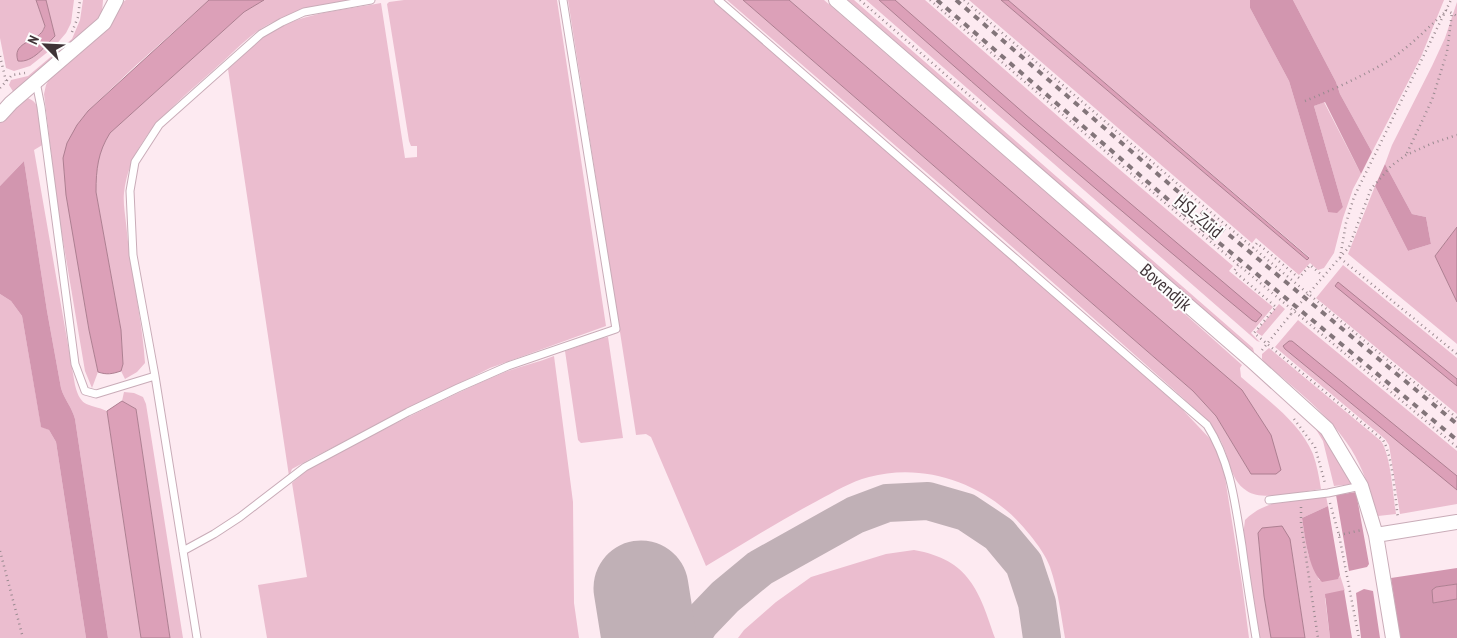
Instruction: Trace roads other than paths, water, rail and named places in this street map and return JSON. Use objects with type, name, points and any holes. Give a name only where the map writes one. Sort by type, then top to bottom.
[{"type":"street","points":[[0,115],[31,77],[104,23],[116,0]]},
{"type":"street","name":"Bovendijk","points":[[836,0],[1327,429],[1361,486],[1376,535],[1393,638]]},
{"type":"street","points":[[1376,535],[1457,522]]},
{"type":"lane","points":[[196,638],[155,376],[133,255],[130,191],[135,162],[159,125],[261,34],[304,12],[371,0]]},
{"type":"lane","points":[[183,551],[240,517],[305,467],[408,412],[508,366],[616,329],[563,0]]},
{"type":"lane","points":[[718,0],[1207,425],[1217,442],[1228,472],[1236,504],[1256,638]]},
{"type":"lane","points":[[31,77],[41,107],[75,364],[85,391],[96,394],[155,376]]},
{"type":"lane","points":[[1269,500],[1361,486]]},
{"type":"railway","points":[[937,0],[1194,222],[1457,440]]},
{"type":"railway","points":[[956,0],[1204,214],[1457,424]]}]
